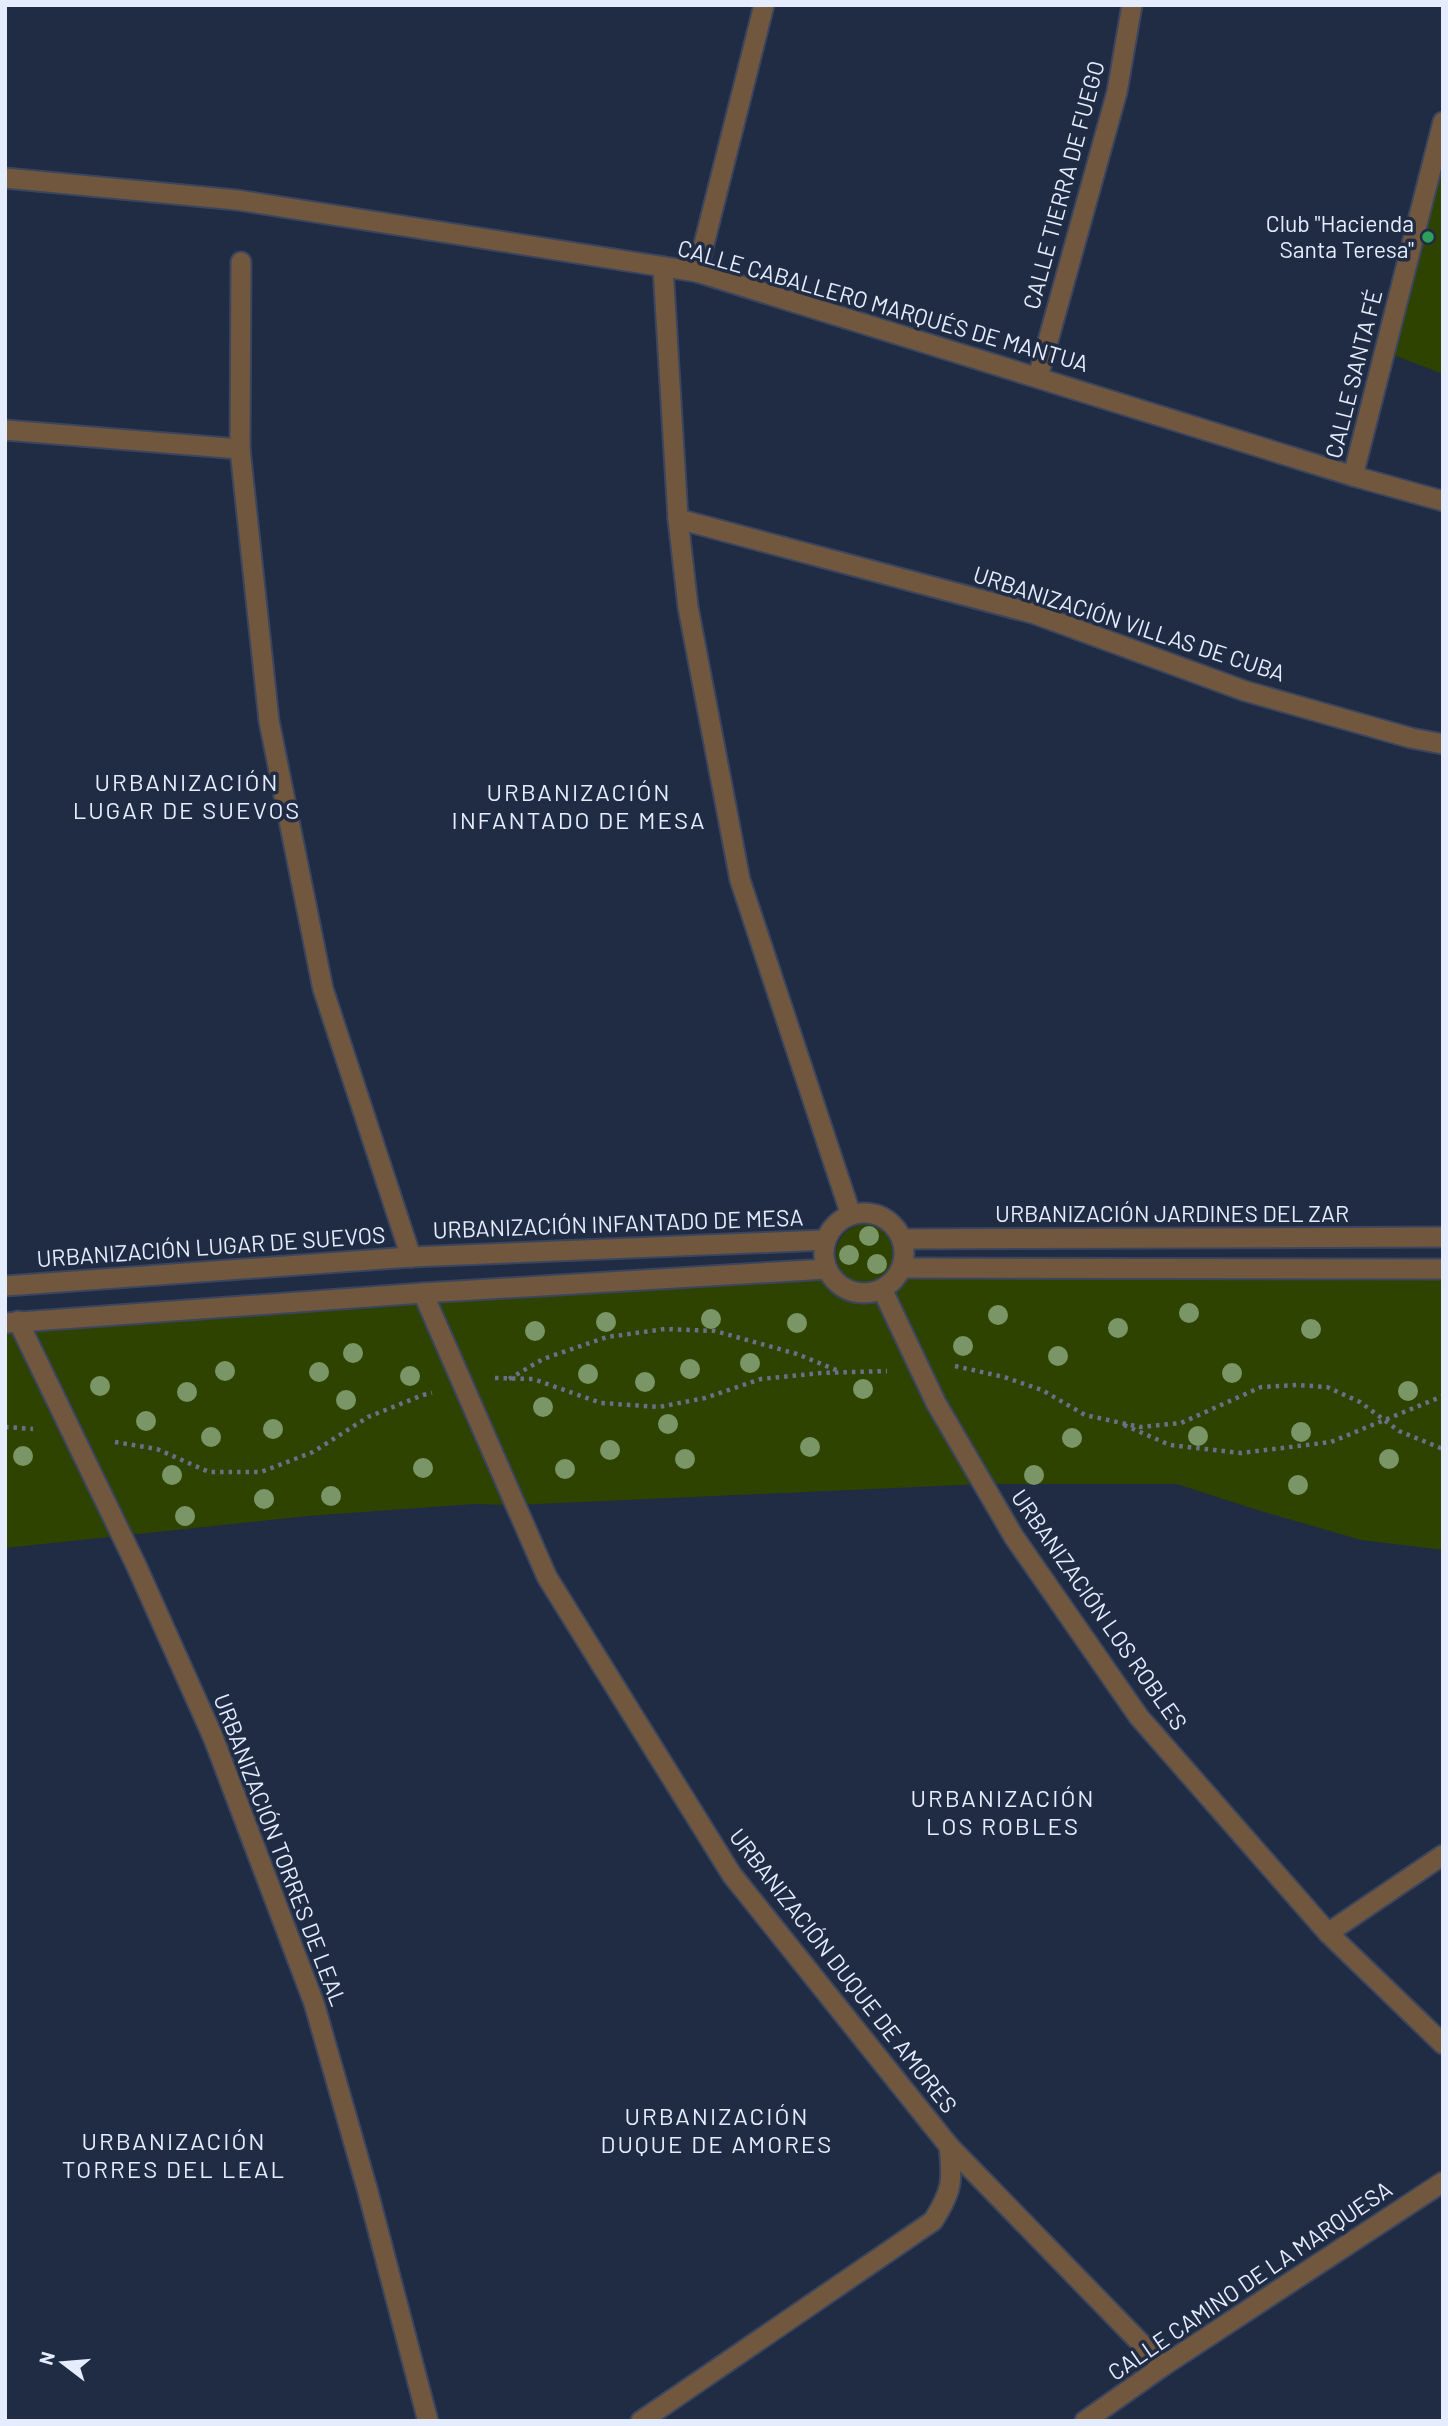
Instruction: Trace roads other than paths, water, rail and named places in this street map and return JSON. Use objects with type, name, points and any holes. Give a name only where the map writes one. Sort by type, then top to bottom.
[{"type":"street","points":[[697,272],[764,5]]},
{"type":"street","name":"CALLE TIERRA DE FUEGO","points":[[1038,377],[1117,92],[1132,5]]},
{"type":"street","name":"CALLE SANTA FÉ","points":[[1353,476],[1443,122]]},
{"type":"street","name":"CALLE CABALLERO MARQUÉS DE MANTUA","points":[[5,178],[237,200],[697,272],[1353,476],[1443,501]]},
{"type":"street","name":"URBANIZACIÓN LUGAR DE SUEVOS","points":[[5,1286],[411,1257],[323,989],[269,721],[240,449],[241,262]]},
{"type":"street","points":[[663,267],[678,519],[688,607],[740,880],[850,1215]]},
{"type":"street","points":[[5,430],[240,449]]},
{"type":"street","name":"URBANIZACIÓN VILLAS DE CUBA","points":[[678,519],[1035,614],[1245,691],[1410,738],[1443,744]]},
{"type":"street","points":[[866,1213],[881,1216],[894,1225],[902,1239],[905,1253],[902,1268],[894,1280],[882,1289],[866,1293],[850,1291],[836,1282],[827,1269],[824,1255],[826,1240],[835,1225],[850,1215],[866,1213]]},
{"type":"street","name":"URBANIZACIÓN JARDINES DEL ZAR","points":[[902,1239],[1443,1237]]},
{"type":"street","name":"URBANIZACIÓN INFANTADO DE MESA","points":[[411,1257],[826,1240]]},
{"type":"street","points":[[902,1268],[1443,1269]]},
{"type":"street","points":[[12,1322],[423,1293],[827,1269]]},
{"type":"street","name":"URBANIZACIÓN LOS ROBLES","points":[[882,1289],[936,1403],[1014,1537],[1139,1717],[1328,1933],[1443,2045]]},
{"type":"street","name":"URBANIZACIÓN DUQUE DE AMORES","points":[[423,1293],[547,1577],[732,1875],[949,2146],[952,2175],[950,2187],[947,2198],[933,2221],[641,2421]]},
{"type":"street","name":"URBANIZACIÓN TORRES DE LEAL","points":[[12,1322],[74,1436],[132,1555],[213,1737],[314,2003],[368,2192],[428,2421]]},
{"type":"street","points":[[1328,1933],[1443,1855]]},
{"type":"street","points":[[949,2146],[1163,2367]]},
{"type":"street","name":"CALLE CAMINO DE LA MARQUESA","points":[[1085,2421],[1443,2182]]},
{"type":"place","name":"Club \"Hacienda Santa Teresa\"","points":[[1428,237]]},
{"type":"district","name":"URBANIZACIÓN LUGAR DE SUEVOS","points":[[187,797]]},
{"type":"district","name":"URBANIZACIÓN INFANTADO DE MESA","points":[[579,807]]},
{"type":"district","name":"URBANIZACIÓN LOS ROBLES","points":[[1003,1813]]},
{"type":"district","name":"URBANIZACIÓN DUQUE DE AMORES","points":[[717,2131]]},
{"type":"district","name":"URBANIZACIÓN TORRES DEL LEAL","points":[[174,2156]]}]
